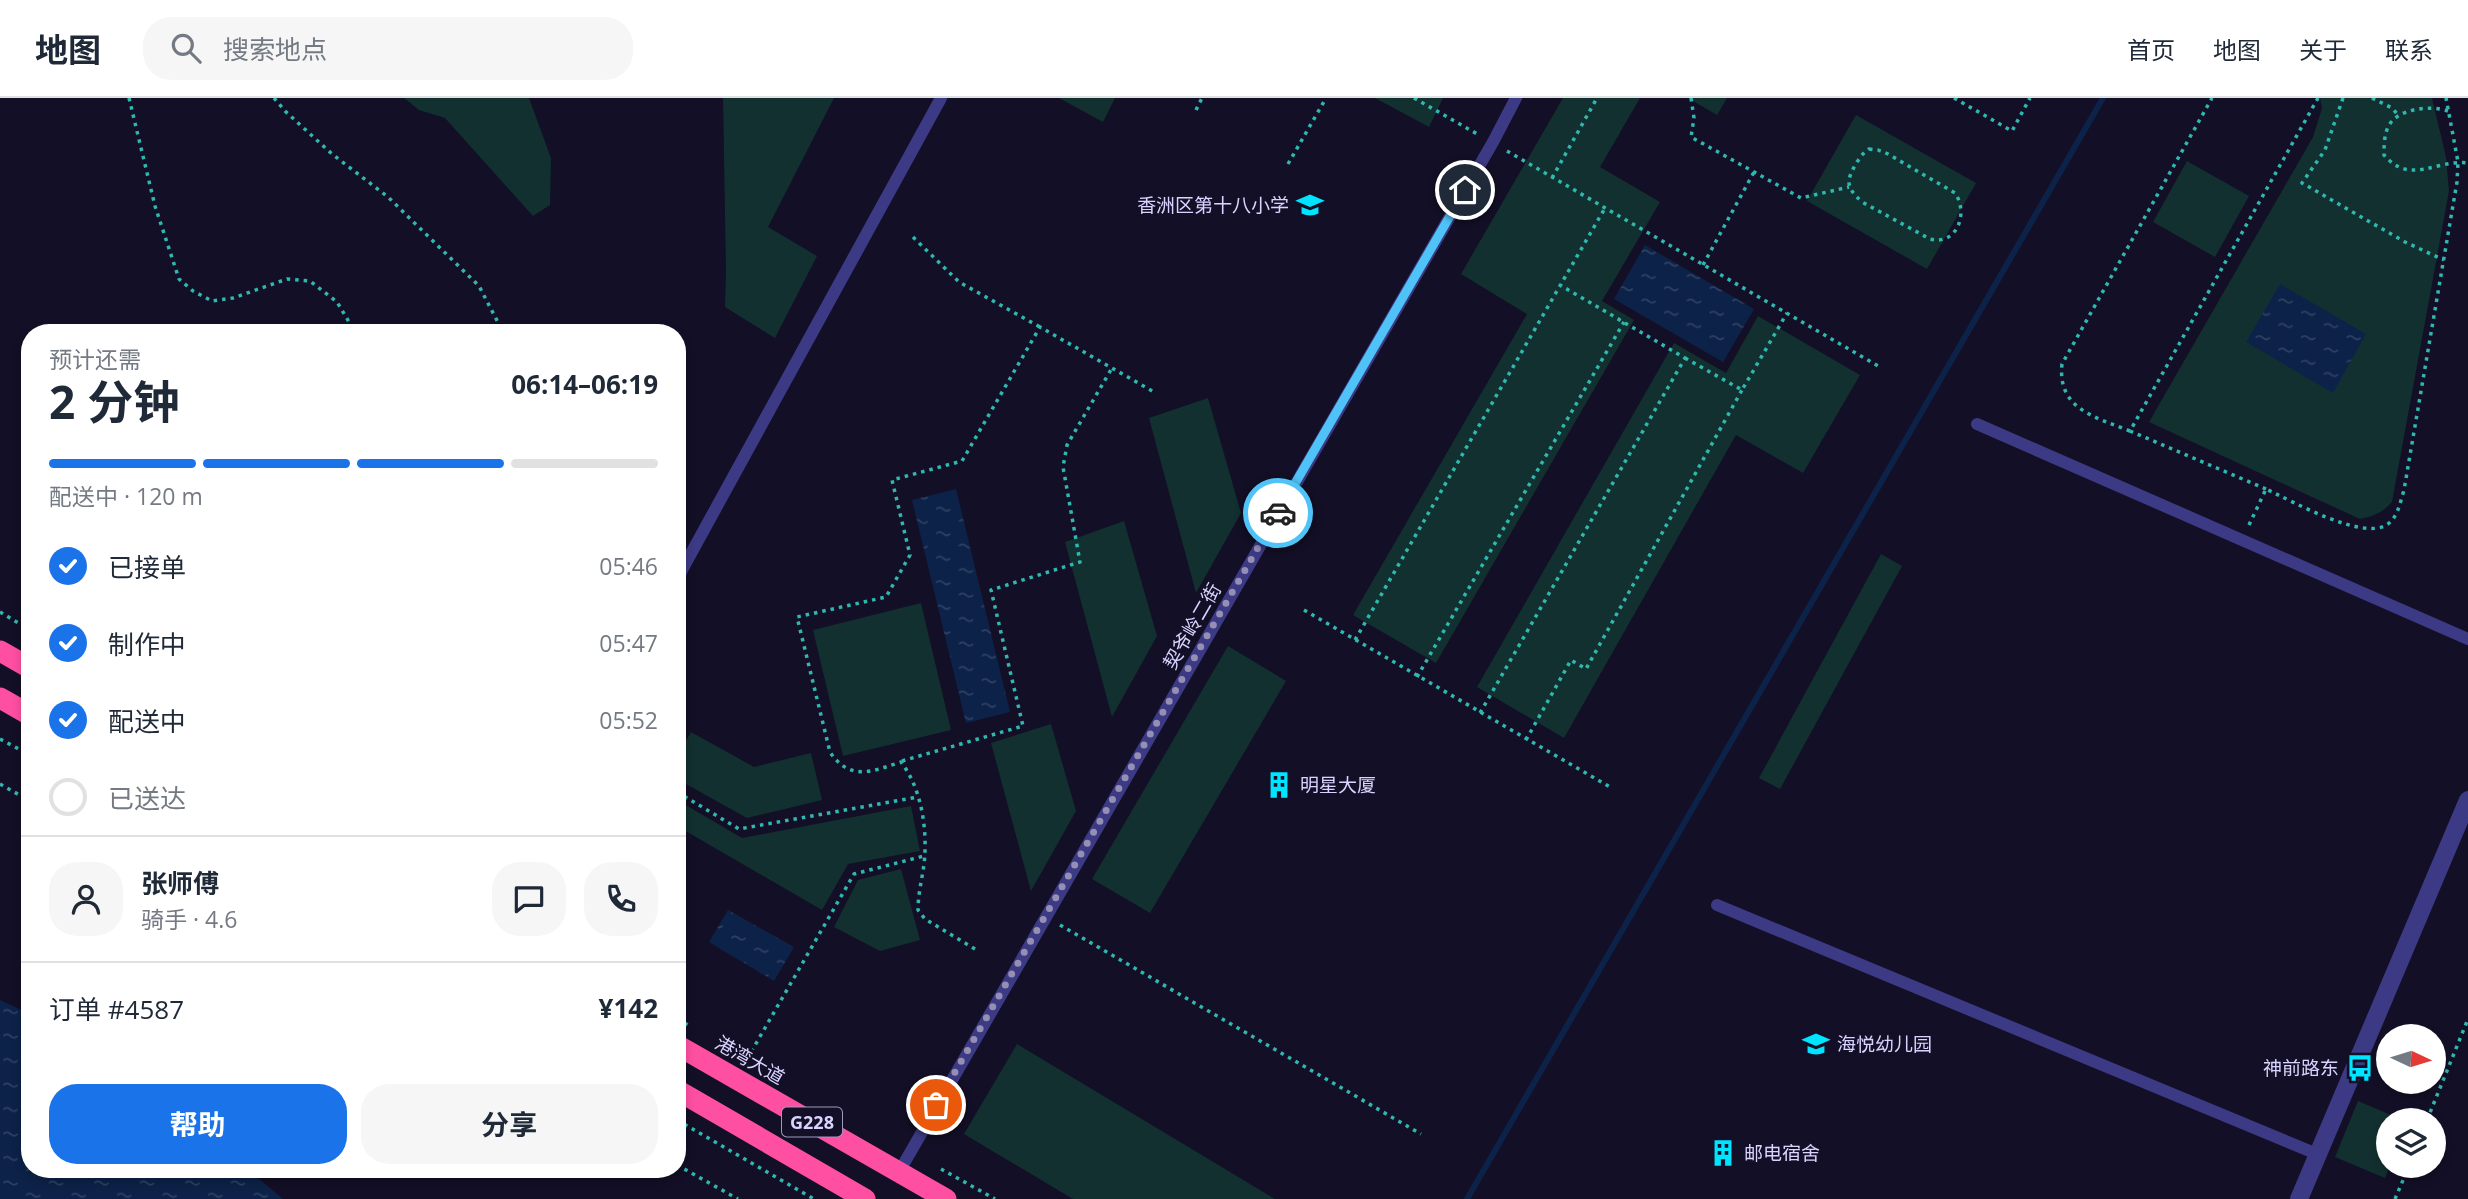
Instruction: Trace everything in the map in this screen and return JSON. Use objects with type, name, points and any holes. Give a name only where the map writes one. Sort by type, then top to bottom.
[{"type":"highway","points":[[0,651],[21,663]]},
{"type":"highway","points":[[0,698],[21,710]]},
{"type":"highway","name":"港湾大道","points":[[686,1050],[946,1199]]},
{"type":"highway","name":"G228","points":[[686,1095],[865,1199]]},
{"type":"street","points":[[2299,1199],[2468,800]]},
{"type":"lane","points":[[686,563],[942,98]]},
{"type":"lane","name":"契爷岭二街","points":[[899,1172],[1516,98]]},
{"type":"lane","points":[[1977,424],[2468,639]]},
{"type":"lane","points":[[1717,905],[2318,1154]]},
{"type":"path","points":[[130,98],[155,206],[179,279],[193,291],[212,301],[233,298],[287,279],[310,281],[337,302],[350,324]]},
{"type":"path","points":[[274,98],[332,154],[388,197],[479,286],[499,324]]},
{"type":"path","points":[[1196,110],[1202,98]]},
{"type":"path","points":[[1288,164],[1326,98]]},
{"type":"path","points":[[1414,98],[1878,366]]},
{"type":"path","points":[[1552,178],[1597,98]]},
{"type":"path","points":[[1691,98],[1694,118],[1691,137],[1801,198],[1849,187]]},
{"type":"path","points":[[1954,98],[2012,131],[2031,98]]},
{"type":"path","points":[[2212,98],[2062,364],[2060,379],[2066,395],[2077,408],[2364,530],[2381,528],[2390,523],[2398,512],[2403,490],[2457,182],[2458,162],[2446,98]]},
{"type":"path","points":[[2130,431],[2318,98]]},
{"type":"path","points":[[2343,98],[2325,150],[2302,183],[2405,242],[2444,260]]},
{"type":"path","points":[[2372,98],[2392,108],[2399,116]]},
{"type":"path","points":[[2448,111],[2438,107],[2425,107],[2399,116],[2388,124],[2384,155],[2394,166],[2417,172],[2458,162],[2468,163]]},
{"type":"path","points":[[1869,149],[1878,150],[1955,193],[1960,199],[1962,215],[1950,237],[1938,241],[1862,202],[1849,187],[1848,177],[1863,152],[1869,149]]},
{"type":"path","points":[[1703,265],[1754,172]]},
{"type":"path","points":[[1354,640],[1605,208]]},
{"type":"path","points":[[914,237],[959,282],[1154,391]]},
{"type":"path","points":[[1560,285],[1742,390]]},
{"type":"path","points":[[1526,740],[1571,660],[1586,669],[1787,313]]},
{"type":"path","points":[[1418,677],[1624,322]]},
{"type":"path","points":[[1040,327],[962,461],[892,481],[910,555],[886,597],[797,617],[830,752],[836,761],[857,772],[869,772],[1023,726],[991,590],[1080,562],[1063,467],[1067,445],[1112,368]]},
{"type":"path","points":[[1480,713],[1685,358]]},
{"type":"path","points":[[2243,540],[2266,489]]},
{"type":"path","points":[[1304,610],[1610,787]]},
{"type":"path","points":[[0,612],[21,624]]},
{"type":"path","points":[[0,739],[21,750]]},
{"type":"path","points":[[901,762],[912,776],[918,797],[925,850],[918,909],[925,919],[975,949]]},
{"type":"path","points":[[0,784],[21,796]]},
{"type":"path","points":[[686,797],[739,829],[918,797]]},
{"type":"path","points":[[747,1059],[854,874],[924,856]]},
{"type":"path","points":[[1046,917],[1421,1134]]},
{"type":"path","points":[[2432,1108],[2468,1019]]},
{"type":"path","points":[[686,1125],[814,1199]]},
{"type":"path","points":[[686,1170],[738,1199]]},
{"type":"path","points":[[2395,1199],[2404,1178]]},
{"type":"green space","points":[[404,98],[529,98],[551,158],[550,205],[533,216],[445,118],[419,110]]},
{"type":"green space","points":[[723,98],[834,98],[768,227],[817,256],[775,338],[725,307]]},
{"type":"green space","points":[[1059,98],[1115,98],[1103,122]]},
{"type":"green space","points":[[1375,98],[1443,98],[1429,127]]},
{"type":"green space","points":[[1563,98],[1640,98],[1600,167],[1660,202],[1602,301],[1634,320],[1436,663],[1353,615],[1527,314],[1461,274]]},
{"type":"green space","points":[[1688,98],[1727,98],[1717,115]]},
{"type":"green space","points":[[2320,98],[2432,98],[2446,157],[2449,191],[2392,502],[2378,514],[2360,519],[2149,422],[2313,137],[2322,108]]},
{"type":"green space","points":[[1856,115],[1976,183],[1927,269],[1807,201]]},
{"type":"green space","points":[[2187,161],[2249,196],[2215,257],[2153,222]]},
{"type":"green space","points":[[1758,316],[1860,375],[1803,473],[1736,435],[1564,738],[1477,687],[1674,343],[1726,373]]},
{"type":"green space","points":[[1208,398],[1241,513],[1196,593],[1149,418]]},
{"type":"green space","points":[[1124,521],[1157,636],[1112,717],[1065,542]]},
{"type":"green space","points":[[1881,554],[1902,566],[1780,789],[1759,778]]},
{"type":"green space","points":[[921,603],[951,730],[843,756],[813,630]]},
{"type":"green space","points":[[1228,646],[1286,681],[1150,913],[1092,879]]},
{"type":"green space","points":[[1051,724],[1076,811],[1031,891],[991,743]]},
{"type":"green space","points":[[691,732],[754,767],[811,753],[822,800],[747,818],[686,784],[686,741]]},
{"type":"green space","points":[[686,805],[742,838],[911,806],[920,851],[848,864],[822,910],[686,831]]},
{"type":"green space","points":[[901,869],[920,940],[880,951],[834,927],[858,880]]},
{"type":"green space","points":[[1017,1044],[1275,1199],[1073,1199],[964,1134]]},
{"type":"green space","points":[[2358,1101],[2376,1109],[2376,1174],[2335,1157]]},
{"type":"water","points":[[1645,245],[1754,309],[1723,362],[1614,299]]},
{"type":"water","points":[[2280,284],[2366,334],[2333,393],[2246,342]]},
{"type":"water","points":[[956,489],[1010,712],[966,723],[912,500]]},
{"type":"water","points":[[728,910],[794,947],[774,981],[709,942]]},
{"type":"water","points":[[0,1000],[21,1010],[21,1178],[258,1178],[283,1199],[0,1199]]},
{"type":"waterway","points":[[1467,1199],[2103,98]]},
{"type":"way so far","points":[[936,1105],[1278,513]]},
{"type":"place","name":"香洲区第十八小学","points":[[1310,205]]},
{"type":"place","name":"明星大厦","points":[[1279,785]]},
{"type":"place","name":"海悦幼儿园","points":[[1816,1044]]},
{"type":"place","name":"神前路东","points":[[2360,1068]]},
{"type":"place","name":"邮电宿舍","points":[[1723,1153]]},
{"type":"route","points":[[1278,513],[1465,190]]}]
